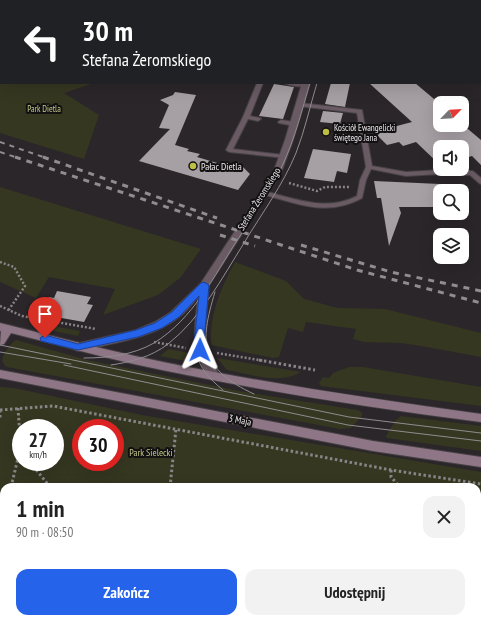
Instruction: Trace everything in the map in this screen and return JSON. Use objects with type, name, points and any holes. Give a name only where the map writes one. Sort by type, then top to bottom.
[{"type":"main road","points":[[0,341],[4,328],[78,347],[215,376],[386,406],[481,418]]},
{"type":"main road","name":"3 Maja","points":[[0,374],[373,446],[481,462]]},
{"type":"street","name":"Stefana Żeromskiego","points":[[78,347],[138,333],[158,325],[175,315],[204,285],[264,193],[284,157],[306,84]]},
{"type":"street","name":"Stefana Żeromskiego","points":[[204,285],[199,342],[200,350],[208,367],[215,376]]},
{"type":"lane","points":[[260,84],[246,117],[229,150],[284,157]]},
{"type":"lane","points":[[264,193],[308,204],[330,207],[351,203],[360,197],[363,180],[370,167],[360,111],[300,105]]},
{"type":"lane","points":[[246,117],[258,119]]},
{"type":"lane","points":[[282,122],[294,124]]},
{"type":"lane","points":[[370,167],[406,174],[440,172],[472,174],[481,182]]},
{"type":"path","points":[[289,183],[317,191],[325,187],[362,187]]},
{"type":"path","points":[[0,262],[14,267],[25,286],[8,311]]},
{"type":"path","points":[[0,306],[8,311],[31,318],[101,329]]},
{"type":"path","points":[[0,418],[0,410],[53,406],[391,470],[475,483]]},
{"type":"path","points":[[18,408],[19,419]]},
{"type":"path","points":[[170,483],[176,430]]},
{"type":"path","points":[[391,470],[391,477],[396,483]]},
{"type":"path","points":[[12,483],[15,471]]},
{"type":"path","points":[[37,471],[47,483]]},
{"type":"green space","name":"Park Dietla","points":[[0,84],[91,84],[64,93],[99,115],[84,159],[0,133]]},
{"type":"green space","points":[[0,187],[201,249],[180,278],[158,295],[103,315],[115,289],[49,277],[36,298],[0,282]]},
{"type":"green space","points":[[235,262],[286,281],[304,299],[338,308],[385,309],[481,333],[481,357],[401,343],[364,342],[353,339],[356,329],[306,322],[303,332],[288,328],[279,357],[273,358],[211,345],[214,312],[225,282]]},
{"type":"green space","points":[[36,323],[80,331],[78,336],[39,328]]},
{"type":"green space","points":[[16,340],[87,360],[239,391],[358,410],[362,413],[362,416],[351,428],[340,429],[7,367],[3,363],[2,359],[4,353]]},
{"type":"green space","points":[[169,349],[189,353],[191,362],[160,356]]},
{"type":"green space","points":[[217,358],[301,372],[283,378],[255,376],[227,370]]},
{"type":"green space","points":[[349,367],[363,367],[481,387],[481,406],[321,386],[319,383],[323,377],[329,378],[333,373]]},
{"type":"green space","name":"Park Sielecki","points":[[0,387],[14,388],[142,415],[481,472],[481,483],[0,483]]},
{"type":"green space","points":[[401,416],[481,426],[481,451],[387,438],[386,436],[395,421]]},
{"type":"building","points":[[274,84],[294,87],[283,119],[259,116]]},
{"type":"building","points":[[331,84],[350,84],[345,107],[325,104]]},
{"type":"building","points":[[370,84],[416,84],[433,98],[433,132],[469,132],[469,130],[481,140],[481,165],[472,156],[469,157],[469,140],[433,140],[433,158],[416,142],[403,146],[399,142],[387,145],[374,132],[412,122]]},
{"type":"building","name":"Pałac Dietla","points":[[175,92],[196,95],[175,145],[189,149],[187,151],[200,154],[197,157],[234,168],[237,161],[250,174],[238,190],[139,161],[170,129],[159,128],[169,105],[160,100],[173,95]]},
{"type":"building","points":[[323,111],[343,113],[340,124],[320,122]]},
{"type":"building","points":[[313,149],[351,154],[347,173],[337,171],[334,182],[304,178]]},
{"type":"building","points":[[374,181],[440,184],[433,184],[433,207],[399,207],[401,213],[389,246],[381,198],[377,198]]},
{"type":"building","points":[[57,291],[91,297],[87,304],[93,305],[84,322],[39,314],[49,297],[54,298]]},
{"type":"tram line","points":[[84,358],[120,355],[138,350],[154,343],[180,322],[202,296],[268,193],[278,174],[295,134],[310,84]]},
{"type":"tram line","points":[[111,365],[141,358],[161,349],[180,334],[201,310],[272,199],[291,165],[305,127],[317,84]]},
{"type":"tram line","points":[[215,292],[207,326],[206,341],[208,353],[214,364],[223,375],[236,385],[254,394]]},
{"type":"tram line","points":[[201,311],[195,345],[197,355],[205,372],[223,390]]},
{"type":"tram line","points":[[0,345],[349,417],[481,433]]},
{"type":"tram line","points":[[0,352],[71,364]]},
{"type":"tram line","points":[[64,365],[348,425],[481,441]]},
{"type":"railway","points":[[0,142],[46,158]]},
{"type":"railway","points":[[0,152],[15,157]]},
{"type":"railway","points":[[15,157],[357,270],[481,303]]},
{"type":"railway","points":[[43,157],[217,218]]},
{"type":"railway","points":[[220,235],[255,246]]},
{"type":"railway","points":[[301,245],[391,272],[481,291]]},
{"type":"place","name":"Kościół Ewangelicki świętego Jana","points":[[326,132]]},
{"type":"place","name":"Pałac Dietla","points":[[193,166]]},
{"type":"route","points":[[45,338],[78,347],[138,333],[158,325],[175,315],[204,285],[199,342],[200,350]]}]
